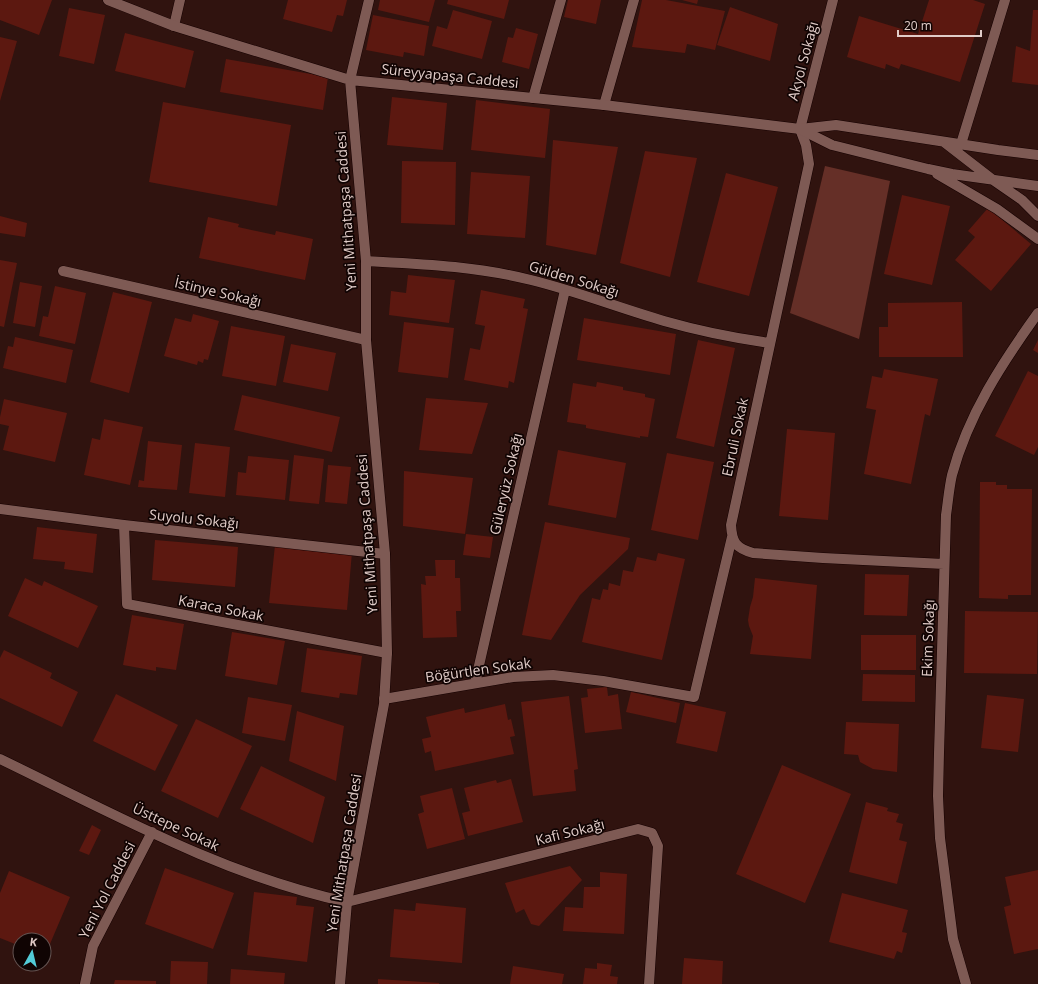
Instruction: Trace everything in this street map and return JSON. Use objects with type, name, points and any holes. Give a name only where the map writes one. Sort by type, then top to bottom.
[{"type":"street","name":"Süreyyapaşa Caddesi","points":[[108,0],[174,26],[350,80],[604,105],[800,129],[836,125],[944,142],[993,180],[1022,200],[1038,216]]},
{"type":"street","points":[[174,26],[180,0]]},
{"type":"street","name":"Yeni Mithatpaşa Caddesi","points":[[340,984],[347,902],[384,704],[386,653],[385,554],[366,340],[366,261],[350,80],[369,0]]},
{"type":"street","points":[[533,98],[561,0]]},
{"type":"street","points":[[604,105],[634,0]]},
{"type":"street","name":"Akyol Sokağı","points":[[800,129],[833,0]]},
{"type":"street","points":[[961,144],[1005,0]]},
{"type":"street","name":"Süreyyapaşa Caddesi","points":[[800,129],[832,145],[928,169],[993,180]]},
{"type":"street","name":"Ebruli Sokak","points":[[694,696],[732,537],[730,525],[809,164],[806,145],[800,129]]},
{"type":"street","points":[[944,142],[1038,155]]},
{"type":"street","name":"Süreyyapaşa Caddesi","points":[[928,169],[997,209],[1038,239]]},
{"type":"street","points":[[993,180],[1038,186]]},
{"type":"street","name":"Gülden Sokağı","points":[[366,261],[449,266],[490,271],[532,280],[664,321],[727,336],[770,343]]},
{"type":"street","name":"İstinye Sokağı","points":[[63,271],[366,340]]},
{"type":"street","name":"Güleryüz Sokağı","points":[[475,683],[565,290]]},
{"type":"street","name":"Ekim Sokağı","points":[[966,984],[953,939],[940,838],[938,796],[946,515],[952,476],[966,432],[1011,350],[1038,313]]},
{"type":"street","name":"Suyolu Sokağı","points":[[0,509],[124,526],[385,554]]},
{"type":"street","name":"Karaca Sokak","points":[[124,526],[127,604],[386,653]]},
{"type":"street","points":[[732,537],[736,545],[753,553],[944,564]]},
{"type":"street","name":"Böğürtlen Sokak","points":[[384,699],[513,677],[553,675],[603,681],[694,696]]},
{"type":"street","name":"Üsttepe Sokak","points":[[0,759],[220,863],[315,895],[347,902]]},
{"type":"street","name":"Kafi Sokağı","points":[[347,902],[638,829],[652,833],[658,846],[649,984]]},
{"type":"street","name":"Yeni Yol Caddesi","points":[[86,984],[93,946],[152,832]]},
{"type":"shaded area","points":[[825,166],[890,181],[859,339],[790,313]]},
{"type":"building","points":[[0,0],[52,0],[39,35],[0,20]]},
{"type":"building","points":[[288,0],[347,0],[343,16],[337,15],[332,32],[283,19]]},
{"type":"building","points":[[380,0],[435,0],[429,22],[378,10]]},
{"type":"building","points":[[448,0],[509,0],[504,19],[447,4]]},
{"type":"building","points":[[568,0],[601,0],[596,24],[564,17]]},
{"type":"building","points":[[642,0],[666,0],[725,11],[715,50],[687,44],[685,53],[632,47]]},
{"type":"building","points":[[682,0],[698,0],[697,4]]},
{"type":"building","points":[[929,0],[973,0],[985,4],[960,82],[901,64],[899,69],[886,64],[885,69],[847,57],[859,16],[918,34]]},
{"type":"building","points":[[730,7],[778,24],[770,61],[717,45]]},
{"type":"building","points":[[69,8],[105,15],[94,64],[59,56]]},
{"type":"building","points":[[453,10],[492,21],[482,59],[432,46],[437,26],[447,29]]},
{"type":"building","points":[[1033,10],[1038,10],[1038,85],[1012,82],[1016,46],[1030,51]]},
{"type":"building","points":[[373,15],[429,26],[424,56],[404,52],[403,57],[366,50]]},
{"type":"building","points":[[516,28],[538,34],[529,69],[502,62],[508,37],[513,38]]},
{"type":"building","points":[[125,33],[194,51],[185,88],[115,71]]},
{"type":"building","points":[[0,37],[17,41],[0,101]]},
{"type":"building","points":[[226,59],[328,77],[323,110],[220,92]]},
{"type":"building","points":[[392,97],[447,103],[443,150],[387,145]]},
{"type":"building","points":[[476,100],[550,109],[545,158],[471,150]]},
{"type":"building","points":[[163,102],[291,125],[277,206],[149,182]]},
{"type":"building","points":[[553,140],[618,147],[596,255],[546,245]]},
{"type":"building","points":[[645,151],[697,158],[670,277],[620,263]]},
{"type":"building","points":[[402,161],[456,162],[455,225],[401,223]]},
{"type":"building","points":[[471,172],[530,176],[525,238],[467,234]]},
{"type":"building","points":[[726,173],[778,187],[749,296],[697,282]]},
{"type":"building","points":[[902,195],[950,206],[932,285],[884,274]]},
{"type":"building","points":[[988,208],[1031,244],[991,291],[955,260],[975,237],[968,231]]},
{"type":"building","points":[[0,216],[27,223],[25,237],[0,233]]},
{"type":"building","points":[[208,217],[239,224],[238,227],[275,235],[276,231],[313,239],[305,280],[199,258]]},
{"type":"building","points":[[0,260],[17,263],[4,327],[0,326]]},
{"type":"building","points":[[408,275],[455,280],[449,323],[389,315],[391,291],[406,293]]},
{"type":"building","points":[[20,282],[42,286],[35,327],[13,323]]},
{"type":"building","points":[[55,286],[86,293],[75,344],[39,336],[43,316],[48,317]]},
{"type":"building","points":[[481,290],[525,299],[523,308],[528,309],[514,383],[509,381],[508,388],[464,380],[470,348],[480,350],[485,326],[475,324]]},
{"type":"building","points":[[113,292],[152,302],[129,393],[90,382]]},
{"type":"building","points":[[962,302],[963,357],[879,357],[879,327],[888,327],[888,303]]},
{"type":"building","points":[[193,314],[219,321],[208,360],[204,359],[203,363],[198,361],[197,365],[164,356],[175,318],[191,322]]},
{"type":"building","points":[[584,318],[676,334],[670,375],[577,360]]},
{"type":"building","points":[[404,322],[454,328],[448,378],[398,372]]},
{"type":"building","points":[[231,326],[285,336],[276,386],[222,376]]},
{"type":"building","points":[[15,337],[73,350],[66,383],[3,368],[8,346],[13,347]]},
{"type":"building","points":[[698,340],[735,348],[714,447],[676,438]]},
{"type":"building","points":[[1038,340],[1038,353],[1033,350]]},
{"type":"building","points":[[291,344],[336,353],[328,391],[283,382]]},
{"type":"building","points":[[884,369],[938,379],[930,416],[925,414],[911,484],[864,474],[876,410],[866,408],[872,376],[882,378]]},
{"type":"building","points":[[1028,371],[1038,376],[1038,447],[1034,455],[995,436]]},
{"type":"building","points":[[597,382],[623,387],[623,390],[645,394],[645,397],[655,399],[648,437],[640,436],[640,438],[586,428],[586,425],[567,422],[573,383],[596,387]]},
{"type":"building","points":[[242,395],[340,417],[332,452],[234,430]]},
{"type":"building","points":[[426,398],[488,403],[472,454],[419,450]]},
{"type":"building","points":[[4,399],[67,413],[55,462],[3,450],[9,426],[0,424]]},
{"type":"building","points":[[104,419],[143,427],[130,485],[84,475],[92,438],[100,440]]},
{"type":"building","points":[[787,429],[835,433],[828,520],[779,516]]},
{"type":"building","points":[[148,441],[182,445],[177,490],[138,487],[139,480],[144,481]]},
{"type":"building","points":[[195,443],[230,447],[225,497],[189,493]]},
{"type":"building","points":[[558,450],[626,463],[616,518],[548,505]]},
{"type":"building","points":[[667,453],[714,462],[698,540],[651,530]]},
{"type":"building","points":[[294,455],[324,459],[319,504],[289,501]]},
{"type":"building","points":[[248,456],[289,460],[285,500],[236,495],[238,472],[246,473]]},
{"type":"building","points":[[328,465],[351,467],[347,504],[325,502]]},
{"type":"building","points":[[404,471],[473,478],[465,534],[403,526]]},
{"type":"building","points":[[980,482],[996,482],[996,485],[1007,485],[1007,489],[1032,489],[1031,595],[1008,595],[1008,599],[979,598]]},
{"type":"building","points":[[545,522],[630,538],[628,549],[580,595],[551,640],[522,635]]},
{"type":"building","points":[[37,527],[97,534],[93,573],[64,569],[65,562],[33,559]]},
{"type":"building","points":[[466,534],[493,537],[490,558],[463,555]]},
{"type":"building","points":[[155,540],[238,547],[235,587],[152,580]]},
{"type":"building","points":[[275,545],[352,552],[347,610],[269,603]]},
{"type":"building","points":[[658,553],[685,559],[662,660],[582,642],[592,598],[600,600],[603,589],[608,590],[609,583],[620,586],[623,570],[633,572],[637,557],[656,561]]},
{"type":"building","points":[[435,560],[455,560],[455,578],[460,578],[461,611],[456,611],[457,637],[423,638],[421,584],[426,585],[425,576],[436,576]]},
{"type":"building","points":[[865,574],[909,575],[907,616],[864,615]]},
{"type":"building","points":[[25,578],[42,586],[44,581],[98,606],[78,648],[8,616]]},
{"type":"building","points":[[755,578],[817,585],[811,659],[750,654],[753,636],[748,620]]},
{"type":"building","points":[[965,611],[1038,612],[1037,674],[964,673]]},
{"type":"building","points":[[132,615],[184,624],[176,670],[156,667],[156,671],[123,665]]},
{"type":"building","points":[[232,632],[285,641],[277,685],[225,676]]},
{"type":"building","points":[[861,635],[916,635],[916,670],[861,670]]},
{"type":"building","points":[[307,648],[362,656],[357,695],[340,693],[339,698],[301,692]]},
{"type":"building","points":[[4,650],[52,673],[50,678],[78,692],[62,727],[0,698],[0,658]]},
{"type":"building","points":[[863,674],[915,675],[915,702],[862,701]]},
{"type":"building","points":[[607,687],[608,696],[618,694],[622,729],[585,733],[581,698],[588,697],[587,689]]},
{"type":"building","points":[[631,692],[680,703],[676,723],[626,712]]},
{"type":"building","points":[[116,694],[178,725],[155,771],[93,741]]},
{"type":"building","points":[[987,695],[1024,699],[1018,752],[981,748]]},
{"type":"building","points":[[569,696],[578,769],[574,770],[576,791],[533,796],[521,702]]},
{"type":"building","points":[[248,697],[292,705],[285,741],[242,733]]},
{"type":"building","points":[[685,703],[726,712],[717,752],[676,743]]},
{"type":"building","points":[[505,704],[508,720],[511,719],[515,736],[510,737],[514,754],[435,771],[431,751],[425,753],[422,739],[431,737],[426,717],[464,708],[465,713]]},
{"type":"building","points":[[297,711],[344,726],[336,781],[289,761]]},
{"type":"building","points":[[196,719],[252,746],[218,818],[161,791]]},
{"type":"building","points":[[846,722],[899,724],[897,772],[873,769],[860,762],[858,755],[844,754]]},
{"type":"building","points":[[782,765],[851,794],[805,903],[736,874]]},
{"type":"building","points":[[261,766],[325,797],[313,843],[240,809]]},
{"type":"building","points":[[511,779],[523,822],[468,836],[462,813],[470,811],[464,788],[496,780],[497,783]]},
{"type":"building","points":[[452,788],[465,839],[427,849],[418,814],[424,812],[420,796]]},
{"type":"building","points":[[866,802],[888,808],[887,811],[899,814],[896,822],[903,824],[899,840],[907,842],[897,884],[849,872]]},
{"type":"building","points":[[92,825],[101,830],[89,855],[79,851]]},
{"type":"building","points":[[570,866],[582,880],[539,926],[531,924],[524,909],[516,913],[505,883]]},
{"type":"building","points":[[165,868],[234,893],[213,949],[145,924]]},
{"type":"building","points":[[1038,870],[1038,949],[1014,954],[1004,907],[1011,905],[1005,877]]},
{"type":"building","points":[[9,871],[70,897],[52,939],[52,932],[12,932],[12,943],[0,938],[0,893]]},
{"type":"building","points":[[600,872],[627,874],[624,934],[563,931],[565,907],[583,908],[584,887],[600,887]]},
{"type":"building","points":[[254,892],[297,897],[296,905],[314,907],[307,962],[247,955]]},
{"type":"building","points":[[842,893],[908,910],[902,932],[907,933],[902,953],[897,951],[894,959],[829,942]]},
{"type":"building","points":[[416,903],[466,908],[462,963],[390,957],[394,909],[415,911]]},
{"type":"building","points":[[684,958],[723,961],[722,984],[682,984]]},
{"type":"building","points":[[171,961],[208,962],[207,984],[170,984]]},
{"type":"building","points":[[597,963],[612,965],[610,976],[618,977],[617,984],[583,984],[585,968],[597,969]]},
{"type":"building","points":[[513,966],[564,974],[562,984],[510,984]]},
{"type":"building","points":[[231,969],[285,973],[284,984],[230,984]]},
{"type":"building","points":[[378,979],[439,983],[439,984],[378,984]]},
{"type":"building","points":[[115,980],[156,981],[156,984],[114,984]]}]
